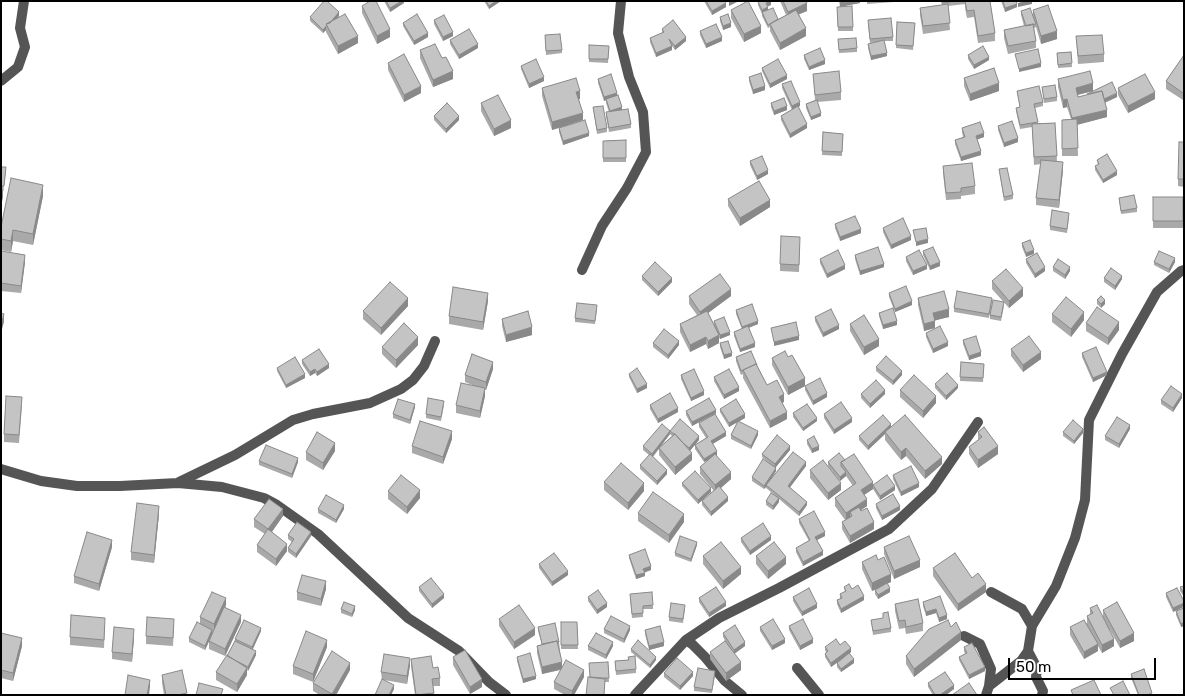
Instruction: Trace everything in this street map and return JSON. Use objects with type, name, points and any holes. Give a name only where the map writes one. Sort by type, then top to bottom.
[{"type":"street","points":[[1,81],[18,67],[25,47],[20,28],[24,1]]},
{"type":"street","points":[[582,270],[602,226],[627,188],[646,152],[643,112],[629,77],[618,33],[621,1]]},
{"type":"street","points":[[988,690],[1021,661],[1028,651],[1032,626],[1056,586],[1076,538],[1085,500],[1089,420],[1122,354],[1157,292],[1184,270]]},
{"type":"street","points":[[178,483],[235,454],[293,420],[370,402],[400,389],[413,380],[424,366],[435,340]]},
{"type":"street","points":[[635,695],[686,640],[727,614],[890,529],[932,489],[978,422]]},
{"type":"street","points":[[1,469],[41,481],[77,486],[178,483],[242,491],[264,498],[318,534],[408,618],[466,656],[489,682],[506,695]]},
{"type":"street","points":[[991,592],[1022,609],[1032,626]]},
{"type":"street","points":[[964,636],[980,644],[991,669],[988,690]]},
{"type":"street","points":[[686,640],[705,657],[725,681],[742,695]]},
{"type":"street","points":[[1028,651],[1037,668],[1036,677],[1043,691],[1042,695]]},
{"type":"street","points":[[797,668],[819,695]]},
{"type":"building","points":[[324,1],[327,1],[339,12],[330,23],[326,24],[323,30],[310,17]]},
{"type":"building","points":[[370,1],[376,1],[390,29],[377,36],[362,6]]},
{"type":"building","points":[[386,1],[402,1],[390,8]]},
{"type":"building","points":[[486,1],[496,1],[489,6]]},
{"type":"building","points":[[706,1],[725,1],[726,3],[712,11]]},
{"type":"building","points":[[748,1],[761,26],[744,34],[731,10]]},
{"type":"building","points":[[759,1],[771,1],[766,3],[768,7],[762,10]]},
{"type":"building","points":[[783,1],[806,1],[807,3],[788,12]]},
{"type":"building","points":[[965,1],[990,1],[995,33],[978,36],[974,10],[967,11]]},
{"type":"building","points":[[1003,1],[1016,1],[1017,4],[1005,8]]},
{"type":"building","points":[[948,4],[950,23],[923,26],[920,8]]},
{"type":"building","points":[[1048,5],[1057,31],[1041,36],[1033,10]]},
{"type":"building","points":[[852,6],[853,27],[838,27],[837,7]]},
{"type":"building","points":[[773,8],[778,19],[768,25],[762,12]]},
{"type":"building","points":[[1030,8],[1036,24],[1026,26],[1021,11]]},
{"type":"building","points":[[796,10],[806,28],[780,43],[770,24]]},
{"type":"building","points":[[345,14],[358,36],[338,46],[326,24]]},
{"type":"building","points":[[417,14],[428,33],[414,41],[403,23]]},
{"type":"building","points":[[728,14],[731,23],[723,26],[720,17]]},
{"type":"building","points":[[444,15],[453,32],[443,37],[434,20]]},
{"type":"building","points":[[891,18],[893,37],[870,39],[868,20]]},
{"type":"building","points":[[673,20],[686,37],[675,46],[669,39],[672,46],[656,53],[650,38],[664,32],[662,29]]},
{"type":"building","points":[[897,22],[915,23],[913,46],[896,45]]},
{"type":"building","points":[[716,24],[722,37],[706,44],[700,31]]},
{"type":"building","points":[[1033,24],[1036,41],[1008,46],[1004,30]]},
{"type":"building","points":[[469,29],[478,44],[459,55],[450,40]]},
{"type":"building","points":[[560,34],[562,50],[546,51],[545,35]]},
{"type":"building","points":[[1102,35],[1104,54],[1078,56],[1076,36]]},
{"type":"building","points":[[856,38],[857,48],[839,50],[838,39]]},
{"type":"building","points":[[884,40],[887,53],[871,56],[868,44]]},
{"type":"building","points":[[435,44],[442,58],[446,57],[453,71],[433,80],[420,50]]},
{"type":"building","points":[[589,45],[609,46],[608,59],[589,59]]},
{"type":"building","points":[[983,46],[989,57],[974,65],[968,55]]},
{"type":"building","points":[[820,48],[825,60],[809,67],[804,55]]},
{"type":"building","points":[[1038,49],[1041,63],[1019,69],[1015,54]]},
{"type":"building","points":[[1071,52],[1072,63],[1058,65],[1057,53]]},
{"type":"building","points":[[404,54],[421,86],[404,95],[388,63]]},
{"type":"building","points":[[1184,55],[1184,91],[1183,93],[1166,81]]},
{"type":"building","points":[[536,59],[544,77],[529,84],[521,66]]},
{"type":"building","points":[[778,59],[787,75],[770,84],[762,68]]},
{"type":"building","points":[[994,68],[999,83],[970,94],[964,78]]},
{"type":"building","points":[[839,71],[841,92],[815,95],[813,74]]},
{"type":"building","points":[[1090,71],[1093,83],[1076,88],[1078,97],[1102,91],[1107,110],[1072,118],[1067,99],[1063,100],[1058,79]]},
{"type":"building","points":[[761,73],[765,86],[753,90],[749,77]]},
{"type":"building","points":[[611,74],[617,93],[604,97],[598,79]]},
{"type":"building","points":[[1145,74],[1155,92],[1128,106],[1118,88]]},
{"type":"building","points":[[576,78],[580,91],[576,92],[583,113],[552,122],[542,88]]},
{"type":"building","points":[[791,81],[800,102],[792,106],[782,84]]},
{"type":"building","points":[[1112,82],[1117,93],[1104,99],[1102,91],[1087,94]]},
{"type":"building","points":[[1055,85],[1057,97],[1044,99],[1042,87]]},
{"type":"building","points":[[1039,86],[1043,102],[1034,104],[1038,122],[1020,125],[1016,108],[1020,107],[1017,91]]},
{"type":"building","points":[[498,95],[511,120],[494,129],[481,103]]},
{"type":"building","points":[[618,95],[622,107],[610,111],[606,99]]},
{"type":"building","points":[[784,98],[787,106],[774,111],[771,103]]},
{"type":"building","points":[[817,100],[821,113],[811,117],[806,104]]},
{"type":"building","points":[[447,103],[459,116],[446,129],[434,116]]},
{"type":"building","points":[[603,106],[607,128],[597,130],[593,107]]},
{"type":"building","points":[[798,106],[807,124],[790,134],[781,116]]},
{"type":"building","points":[[628,109],[631,124],[609,128],[606,112]]},
{"type":"building","points":[[1077,119],[1078,148],[1062,149],[1062,120]]},
{"type":"building","points":[[585,120],[589,133],[563,141],[559,128]]},
{"type":"building","points":[[1012,121],[1018,138],[1004,143],[998,126]]},
{"type":"building","points":[[980,122],[984,133],[976,136],[981,151],[961,157],[955,140],[965,137],[962,128]]},
{"type":"building","points":[[1055,123],[1057,156],[1034,157],[1032,124]]},
{"type":"building","points":[[823,132],[843,134],[842,152],[822,151]]},
{"type":"building","points":[[626,140],[626,158],[603,158],[603,141]]},
{"type":"building","points":[[1179,142],[1184,142],[1184,179],[1178,179]]},
{"type":"building","points":[[1107,154],[1117,171],[1103,180],[1095,166],[1099,164],[1097,160]]},
{"type":"building","points":[[762,156],[768,170],[757,176],[750,161]]},
{"type":"building","points":[[1041,160],[1063,162],[1059,200],[1036,198]]},
{"type":"building","points":[[972,163],[975,186],[961,188],[961,192],[946,193],[943,166]]},
{"type":"building","points":[[1,167],[6,167],[4,186],[1,186]]},
{"type":"building","points":[[1007,168],[1013,195],[1004,197],[999,169]]},
{"type":"building","points":[[11,178],[43,185],[33,234],[13,230],[11,241],[1,239],[1,227]]},
{"type":"building","points":[[759,181],[770,200],[740,218],[728,199]]},
{"type":"building","points":[[1134,195],[1137,208],[1121,211],[1119,198]]},
{"type":"building","points":[[1153,197],[1183,197],[1183,221],[1153,221]]},
{"type":"building","points":[[1052,210],[1069,213],[1067,229],[1050,226]]},
{"type":"building","points":[[855,216],[861,229],[840,237],[835,224]]},
{"type":"building","points":[[903,218],[911,236],[891,245],[883,228]]},
{"type":"building","points":[[926,228],[928,239],[916,242],[913,230]]},
{"type":"building","points":[[781,236],[800,237],[799,265],[780,264]]},
{"type":"building","points":[[1030,240],[1034,250],[1026,253],[1022,243]]},
{"type":"building","points":[[878,247],[884,264],[860,271],[855,255]]},
{"type":"building","points":[[933,247],[940,262],[930,266],[923,251]]},
{"type":"building","points":[[838,250],[845,265],[827,274],[820,259]]},
{"type":"building","points":[[919,250],[927,265],[913,271],[906,257]]},
{"type":"building","points":[[1,251],[25,255],[21,286],[1,283]]},
{"type":"building","points":[[1159,251],[1175,258],[1169,269],[1154,262]]},
{"type":"building","points":[[1037,253],[1045,267],[1035,274],[1026,259]]},
{"type":"building","points":[[1058,259],[1070,267],[1065,275],[1053,267]]},
{"type":"building","points":[[655,262],[672,278],[658,292],[642,276]]},
{"type":"building","points":[[1111,268],[1122,276],[1115,286],[1104,278]]},
{"type":"building","points":[[1006,269],[1023,288],[1009,301],[992,281]]},
{"type":"building","points":[[720,274],[731,289],[700,312],[689,296]]},
{"type":"building","points":[[390,282],[408,298],[381,328],[363,311]]},
{"type":"building","points":[[906,286],[912,301],[895,309],[889,293]]},
{"type":"building","points":[[453,287],[488,293],[483,322],[449,316]]},
{"type":"building","points":[[944,291],[949,309],[933,313],[935,321],[924,324],[918,298]]},
{"type":"building","points":[[957,291],[992,298],[989,314],[954,308]]},
{"type":"building","points":[[1101,296],[1105,300],[1101,304],[1097,300]]},
{"type":"building","points":[[1066,297],[1084,312],[1071,329],[1052,314]]},
{"type":"building","points":[[993,300],[1004,302],[1001,317],[990,315]]},
{"type":"building","points":[[577,303],[597,305],[595,321],[575,318]]},
{"type":"building","points":[[752,304],[758,321],[742,327],[736,310]]},
{"type":"building","points":[[1097,307],[1119,322],[1108,338],[1086,323]]},
{"type":"building","points":[[893,308],[897,321],[883,325],[879,313]]},
{"type":"building","points":[[831,309],[839,325],[823,333],[815,317]]},
{"type":"building","points":[[528,311],[532,327],[506,335],[502,319]]},
{"type":"building","points":[[707,311],[719,335],[708,341],[706,337],[690,345],[680,324]]},
{"type":"building","points":[[1,313],[4,314],[1,325]]},
{"type":"building","points":[[864,315],[879,339],[864,347],[850,324]]},
{"type":"building","points":[[724,317],[730,332],[720,335],[714,321]]},
{"type":"building","points":[[796,322],[799,336],[774,342],[771,328]]},
{"type":"building","points":[[404,323],[418,337],[396,360],[382,347]]},
{"type":"building","points":[[748,326],[755,343],[740,349],[734,332]]},
{"type":"building","points":[[940,326],[948,342],[933,349],[926,333]]},
{"type":"building","points":[[664,329],[679,341],[668,355],[653,343]]},
{"type":"building","points":[[976,336],[981,352],[969,356],[963,340]]},
{"type":"building","points":[[1029,336],[1041,352],[1023,365],[1011,349]]},
{"type":"building","points":[[728,341],[732,353],[724,355],[720,343]]},
{"type":"building","points":[[1096,347],[1107,372],[1093,378],[1082,353]]},
{"type":"building","points":[[319,349],[329,364],[317,372],[315,369],[310,372],[302,360]]},
{"type":"building","points":[[751,351],[757,365],[741,371],[736,357]]},
{"type":"building","points":[[785,351],[788,357],[792,355],[805,378],[788,387],[772,358]]},
{"type":"building","points":[[472,354],[493,362],[486,382],[465,375]]},
{"type":"building","points":[[886,356],[902,371],[893,381],[876,367]]},
{"type":"building","points":[[295,357],[305,374],[286,385],[277,368]]},
{"type":"building","points":[[961,362],[984,364],[983,378],[960,377]]},
{"type":"building","points":[[756,364],[767,385],[777,380],[784,394],[779,397],[787,412],[770,421],[743,370]]},
{"type":"building","points":[[637,368],[647,384],[637,389],[629,374]]},
{"type":"building","points":[[694,369],[704,391],[691,398],[681,375]]},
{"type":"building","points":[[729,369],[739,387],[724,395],[714,377]]},
{"type":"building","points":[[947,373],[958,385],[946,396],[935,384]]},
{"type":"building","points":[[914,375],[936,396],[923,411],[900,390]]},
{"type":"building","points":[[820,378],[827,393],[813,401],[805,386]]},
{"type":"building","points":[[876,380],[885,390],[870,404],[861,394]]},
{"type":"building","points":[[461,383],[485,388],[480,411],[456,405]]},
{"type":"building","points":[[1171,386],[1182,394],[1173,408],[1161,400]]},
{"type":"building","points":[[670,393],[678,408],[658,419],[650,405]]},
{"type":"building","points":[[6,396],[22,397],[19,435],[4,434]]},
{"type":"building","points":[[428,398],[444,401],[441,417],[426,414]]},
{"type":"building","points":[[709,398],[716,410],[692,422],[686,411]]},
{"type":"building","points":[[398,399],[415,404],[410,420],[393,414]]},
{"type":"building","points":[[736,399],[745,414],[729,423],[720,409]]},
{"type":"building","points":[[841,402],[852,418],[834,430],[824,414]]},
{"type":"building","points":[[807,404],[817,418],[803,428],[793,413]]},
{"type":"building","points":[[715,414],[726,432],[711,441],[717,451],[704,459],[695,445],[708,437],[699,423]]},
{"type":"building","points":[[883,415],[891,424],[868,446],[859,436]]},
{"type":"building","points":[[905,415],[942,457],[925,471],[906,448],[901,452],[885,432]]},
{"type":"building","points":[[1117,417],[1130,425],[1119,444],[1105,436]]},
{"type":"building","points":[[680,419],[699,436],[689,448],[670,431]]},
{"type":"building","points":[[1073,420],[1083,429],[1074,441],[1063,432]]},
{"type":"building","points":[[420,421],[452,431],[443,457],[412,446]]},
{"type":"building","points":[[738,421],[758,431],[751,446],[731,435]]},
{"type":"building","points":[[662,424],[670,431],[652,454],[643,446]]},
{"type":"building","points":[[984,427],[998,446],[978,460],[969,447],[982,437],[978,432]]},
{"type":"building","points":[[317,432],[335,443],[323,463],[306,452]]},
{"type":"building","points":[[675,434],[692,453],[675,467],[659,448]]},
{"type":"building","points":[[777,435],[790,446],[775,464],[762,454]]},
{"type":"building","points":[[814,436],[819,446],[812,449],[807,440]]},
{"type":"building","points":[[266,445],[298,458],[292,474],[259,461]]},
{"type":"building","points":[[793,452],[806,462],[788,486],[807,502],[799,512],[766,485]]},
{"type":"building","points":[[839,453],[845,460],[841,462],[841,466],[846,472],[840,477],[828,462]]},
{"type":"building","points":[[650,454],[667,470],[657,481],[640,465]]},
{"type":"building","points":[[715,454],[731,472],[715,485],[700,467]]},
{"type":"building","points":[[854,454],[873,482],[861,490],[867,499],[846,513],[835,498],[856,483],[841,462]]},
{"type":"building","points":[[763,459],[776,468],[764,486],[752,477]]},
{"type":"building","points":[[823,460],[841,483],[828,493],[810,470]]},
{"type":"building","points":[[621,463],[644,483],[628,503],[604,482]]},
{"type":"building","points":[[911,466],[919,483],[901,492],[893,475]]},
{"type":"building","points":[[695,471],[711,488],[698,500],[682,483]]},
{"type":"building","points":[[401,475],[420,490],[407,507],[388,491]]},
{"type":"building","points":[[887,475],[895,486],[880,496],[873,485]]},
{"type":"building","points":[[719,486],[728,497],[711,512],[702,501]]},
{"type":"building","points":[[653,492],[684,514],[669,535],[638,513]]},
{"type":"building","points":[[771,493],[779,498],[773,506],[766,501]]},
{"type":"building","points":[[893,494],[900,506],[882,516],[876,504]]},
{"type":"building","points":[[326,495],[344,505],[336,520],[318,509]]},
{"type":"building","points":[[269,499],[283,509],[268,529],[254,519]]},
{"type":"building","points":[[137,503],[159,506],[154,555],[131,552]]},
{"type":"building","points":[[859,507],[861,511],[867,508],[874,522],[850,536],[842,522],[852,516],[850,512]]},
{"type":"building","points":[[814,511],[825,532],[815,537],[823,551],[803,562],[796,548],[810,540],[799,519]]},
{"type":"building","points":[[297,522],[311,532],[296,554],[288,548],[294,539],[288,535]]},
{"type":"building","points":[[763,523],[771,536],[750,551],[741,538]]},
{"type":"building","points":[[268,529],[287,544],[276,559],[257,545]]},
{"type":"building","points":[[87,532],[112,540],[99,584],[74,576]]},
{"type":"building","points":[[680,536],[697,542],[691,559],[675,553]]},
{"type":"building","points":[[909,536],[920,560],[894,571],[884,547]]},
{"type":"building","points":[[721,542],[741,567],[723,581],[703,556]]},
{"type":"building","points":[[774,542],[786,557],[768,571],[756,556]]},
{"type":"building","points":[[645,549],[651,566],[643,569],[645,573],[636,575],[629,555]]},
{"type":"building","points":[[554,553],[568,571],[552,582],[539,564]]},
{"type":"building","points":[[955,553],[972,578],[978,573],[986,584],[958,604],[933,568]]},
{"type":"building","points":[[876,555],[878,560],[884,557],[891,574],[872,583],[862,562]]},
{"type":"building","points":[[302,575],[326,581],[321,599],[297,592]]},
{"type":"building","points":[[431,578],[444,594],[432,604],[419,587]]},
{"type":"building","points":[[887,583],[890,588],[878,595],[875,590]]},
{"type":"building","points":[[849,584],[852,589],[858,585],[864,596],[841,609],[837,600],[842,598],[840,594],[846,591],[844,587]]},
{"type":"building","points":[[1184,586],[1184,594],[1180,587]]},
{"type":"building","points":[[716,587],[726,602],[709,613],[699,598]]},
{"type":"building","points":[[809,588],[817,604],[802,612],[793,597]]},
{"type":"building","points":[[1177,588],[1184,603],[1173,608],[1166,593]]},
{"type":"building","points":[[598,590],[607,603],[597,610],[588,597]]},
{"type":"building","points":[[212,592],[226,598],[214,624],[200,617]]},
{"type":"building","points":[[652,592],[653,605],[643,606],[643,613],[632,614],[630,594]]},
{"type":"building","points":[[940,596],[947,615],[939,618],[936,609],[926,612],[923,602]]},
{"type":"building","points":[[918,599],[923,623],[906,627],[905,620],[899,621],[895,604]]},
{"type":"building","points":[[344,602],[355,606],[352,614],[341,609]]},
{"type":"building","points":[[1117,602],[1134,633],[1120,641],[1103,610]]},
{"type":"building","points":[[671,603],[685,605],[683,619],[669,617]]},
{"type":"building","points":[[519,605],[535,628],[514,642],[499,619]]},
{"type":"building","points":[[1097,605],[1114,639],[1102,645],[1087,616],[1093,613],[1090,608]]},
{"type":"building","points":[[224,607],[241,615],[225,649],[209,641]]},
{"type":"building","points":[[1184,608],[1184,622],[1181,624],[1176,611]]},
{"type":"building","points":[[888,612],[891,628],[873,631],[871,620],[883,618],[883,613]]},
{"type":"building","points":[[71,615],[105,618],[104,640],[70,637]]},
{"type":"building","points":[[611,616],[630,626],[624,639],[604,629]]},
{"type":"building","points":[[147,617],[174,619],[173,638],[146,636]]},
{"type":"building","points":[[773,619],[785,639],[772,646],[760,627]]},
{"type":"building","points":[[803,619],[813,639],[800,646],[789,626]]},
{"type":"building","points":[[244,620],[261,628],[252,647],[235,639]]},
{"type":"building","points":[[948,620],[951,627],[956,622],[961,632],[914,669],[906,656],[929,629]]},
{"type":"building","points":[[1084,620],[1098,644],[1084,652],[1070,627]]},
{"type":"building","points":[[197,622],[212,630],[205,646],[189,638]]},
{"type":"building","points":[[561,622],[577,622],[578,645],[561,645]]},
{"type":"building","points":[[555,623],[559,642],[542,644],[538,627]]},
{"type":"building","points":[[735,625],[745,642],[734,650],[723,633]]},
{"type":"building","points":[[660,626],[664,642],[649,646],[645,630]]},
{"type":"building","points":[[114,627],[134,629],[132,654],[112,652]]},
{"type":"building","points":[[306,631],[327,640],[313,674],[293,666]]},
{"type":"building","points":[[1,633],[22,638],[13,673],[1,670]]},
{"type":"building","points":[[596,633],[613,642],[606,655],[588,646]]},
{"type":"building","points":[[836,639],[840,645],[845,641],[851,648],[831,663],[825,654],[828,651],[825,647]]},
{"type":"building","points":[[638,640],[656,657],[650,665],[631,649]]},
{"type":"building","points":[[235,641],[256,651],[248,667],[227,656]]},
{"type":"building","points":[[557,641],[562,662],[542,667],[537,646]]},
{"type":"building","points":[[725,641],[741,662],[726,673],[710,652]]},
{"type":"building","points":[[972,643],[985,667],[969,675],[959,657],[967,653],[964,647]]},
{"type":"building","points":[[465,650],[482,679],[470,687],[453,657]]},
{"type":"building","points":[[332,651],[350,663],[332,694],[313,683]]},
{"type":"building","points":[[530,653],[536,676],[523,679],[517,657]]},
{"type":"building","points":[[849,653],[854,659],[841,669],[837,663]]},
{"type":"building","points":[[384,654],[410,658],[407,676],[381,672]]},
{"type":"building","points":[[227,655],[247,668],[237,684],[216,672]]},
{"type":"building","points":[[431,656],[433,668],[438,667],[440,678],[432,679],[434,693],[416,695],[411,659]]},
{"type":"building","points":[[635,656],[636,669],[616,671],[615,661],[629,660],[628,657]]},
{"type":"building","points":[[677,658],[693,672],[680,686],[664,673]]},
{"type":"building","points":[[566,660],[584,670],[572,691],[554,682]]},
{"type":"building","points":[[608,662],[609,678],[590,677],[589,663]]},
{"type":"building","points":[[698,668],[715,671],[712,690],[694,687]]},
{"type":"building","points":[[1144,669],[1152,693],[1139,695],[1131,674]]},
{"type":"building","points":[[182,670],[187,693],[166,695],[162,675]]},
{"type":"building","points":[[945,672],[954,685],[940,695],[935,695],[928,683]]},
{"type":"building","points":[[128,675],[150,680],[147,695],[125,695]]},
{"type":"building","points":[[588,677],[605,679],[604,695],[586,695]]},
{"type":"building","points":[[382,679],[394,685],[389,695],[375,695]]},
{"type":"building","points":[[1094,680],[1101,695],[1073,695],[1071,690]]},
{"type":"building","points":[[1123,681],[1130,695],[1114,695],[1110,688]]},
{"type":"building","points":[[199,683],[223,689],[221,695],[196,695]]},
{"type":"building","points":[[969,683],[977,695],[952,695]]}]
